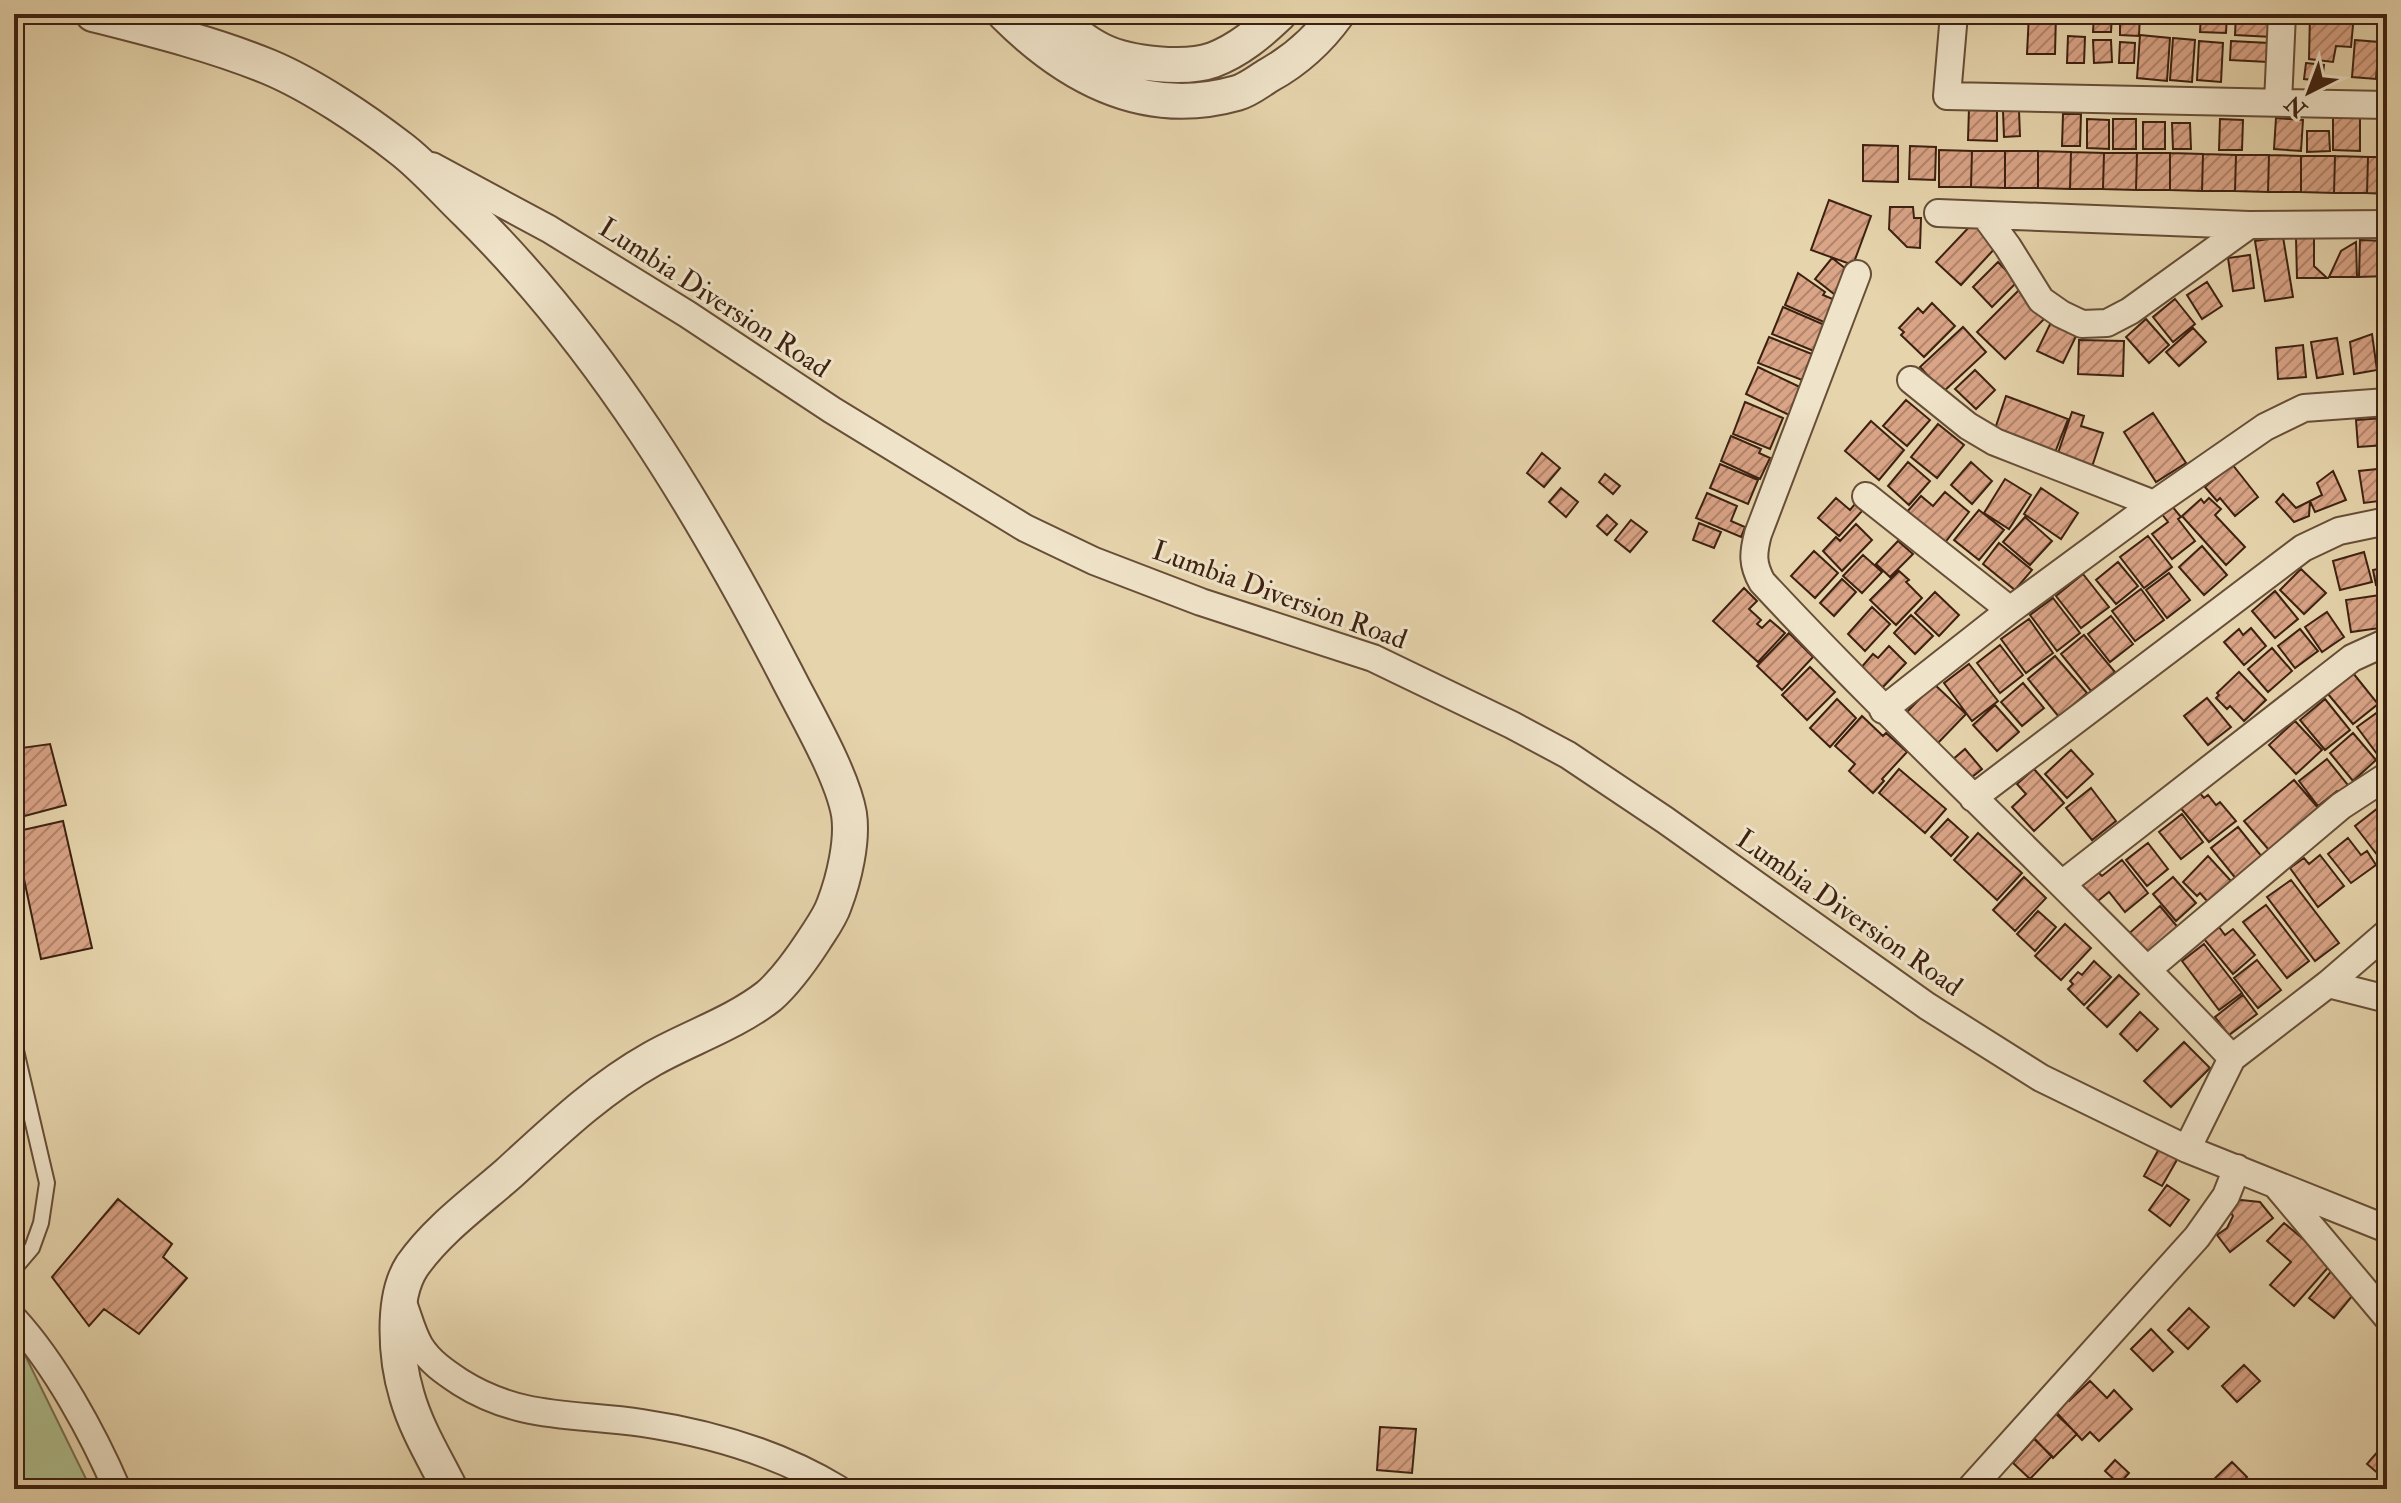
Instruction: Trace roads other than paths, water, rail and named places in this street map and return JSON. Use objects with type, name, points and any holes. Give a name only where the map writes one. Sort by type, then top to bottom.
[{"type":"street","points":[[93,14],[191,40],[272,69],[345,110],[404,151],[484,230],[546,298],[627,403],[713,542],[777,657],[841,788],[849,816],[848,844],[834,905],[805,954],[783,982],[751,1008],[617,1079],[579,1109],[426,1249],[411,1269],[400,1295],[398,1337],[407,1396],[450,1489]]},
{"type":"street","points":[[1005,14],[1063,64],[1099,84],[1142,98],[1191,101],[1240,93],[1283,68],[1317,40],[1337,14]]},
{"type":"street","points":[[1052,14],[1104,52],[1137,61],[1183,65],[1211,61],[1239,47],[1279,14]]},
{"type":"street","points":[[1954,14],[1947,96],[2387,105]]},
{"type":"street","points":[[2278,103],[2282,14]]},
{"type":"street","name":"Lumbia Diversion Road","points":[[404,151],[549,229],[687,314],[832,410],[1025,528],[1094,561],[1201,602],[1373,658],[1512,725],[1568,755],[1927,1006],[2041,1078],[2187,1149],[2387,1229]]},
{"type":"street","points":[[1938,213],[2249,225],[2387,224]]},
{"type":"street","points":[[1986,217],[2041,300],[2082,324],[2107,323],[2130,311],[2249,225]]},
{"type":"street","points":[[1857,274],[1752,554],[1756,571],[1762,582],[1883,710],[2148,969],[2232,1058]]},
{"type":"street","points":[[1911,380],[1968,426],[1995,442],[2154,504]]},
{"type":"street","points":[[1883,710],[2010,610],[2154,504],[2285,415],[2304,408],[2387,402]]},
{"type":"street","points":[[1866,496],[2010,610]]},
{"type":"street","points":[[1973,798],[2303,548],[2339,531],[2387,521]]},
{"type":"street","points":[[2062,884],[2352,658],[2387,642]]},
{"type":"street","points":[[2148,969],[2341,806],[2387,776]]},
{"type":"street","points":[[2187,1149],[2232,1058],[2328,984],[2387,933]]},
{"type":"street","points":[[2328,984],[2387,999]]},
{"type":"street","points":[[1970,1489],[2197,1237],[2226,1196],[2237,1168]]},
{"type":"street","points":[[2273,1182],[2387,1317]]},
{"type":"street","points":[[400,1295],[419,1345],[432,1361],[501,1404],[534,1413],[645,1423],[711,1439],[758,1451],[804,1470],[838,1489]]},
{"type":"street","points":[[14,1319],[47,1361],[103,1456],[117,1489]]},
{"type":"lane","points":[[14,1042],[47,1183],[41,1223],[32,1248],[14,1269]]}]
